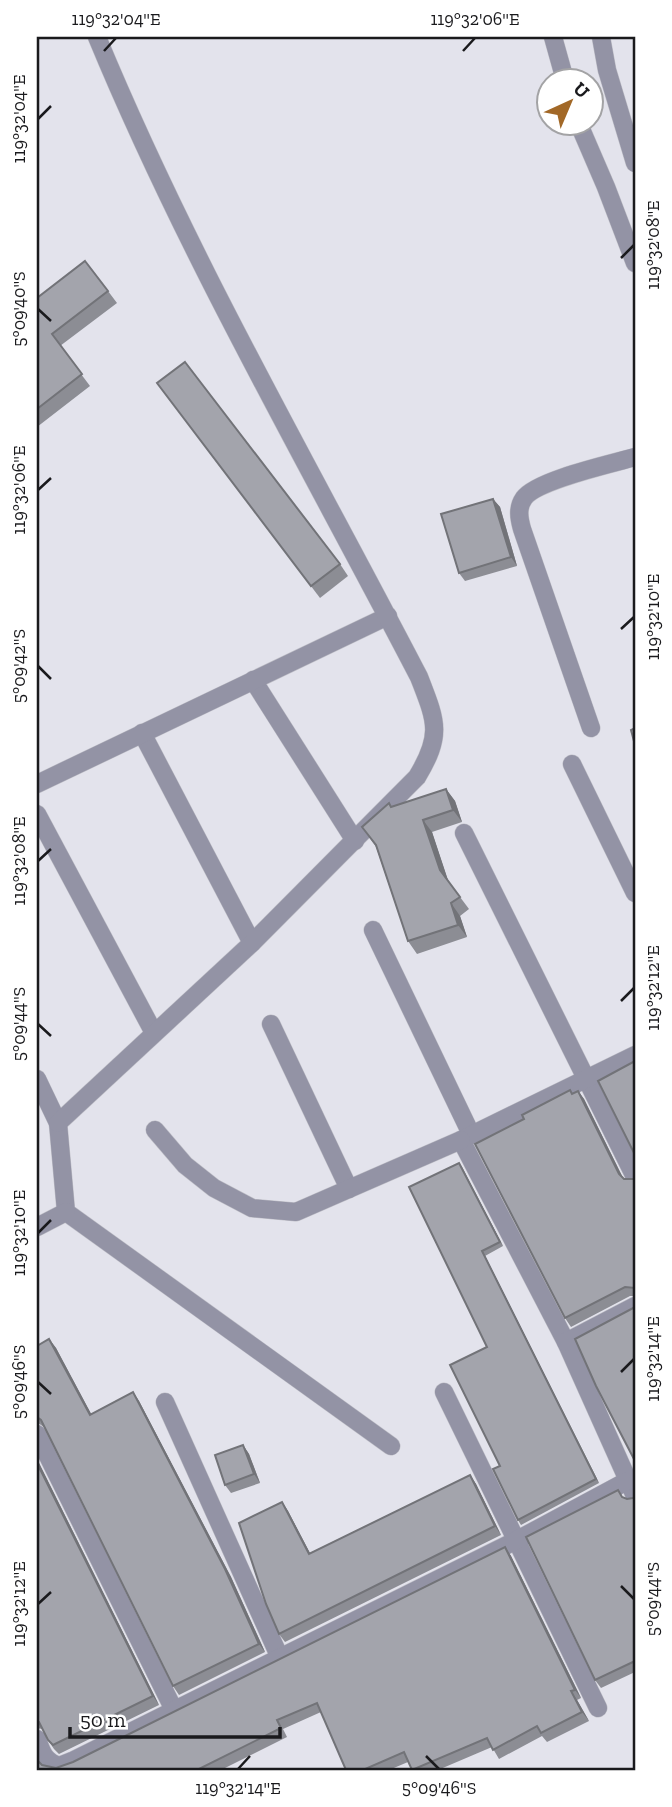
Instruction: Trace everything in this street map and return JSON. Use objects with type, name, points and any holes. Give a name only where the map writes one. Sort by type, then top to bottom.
[{"type":"street","points":[[58,1123],[252,943],[417,777],[432,750],[436,732],[434,715],[419,677],[212,284],[129,114],[97,37]]},
{"type":"street","points":[[553,37],[561,66]]},
{"type":"street","points":[[601,37],[607,70],[635,163]]},
{"type":"street","points":[[584,136],[635,263]]},
{"type":"street","points":[[591,728],[518,513],[522,500],[541,485],[635,457]]},
{"type":"street","points":[[37,784],[388,616]]},
{"type":"street","points":[[253,680],[355,841]]},
{"type":"street","points":[[142,733],[252,943]]},
{"type":"street","points":[[572,764],[635,893]]},
{"type":"street","points":[[37,814],[154,1033]]},
{"type":"street","points":[[464,833],[635,1177]]},
{"type":"street","points":[[37,1739],[45,1767],[59,1766],[74,1760],[517,1540],[631,1488],[566,1342],[466,1137],[373,930]]},
{"type":"street","points":[[271,1024],[349,1189]]},
{"type":"street","points":[[155,1130],[185,1165],[214,1188],[252,1208],[296,1212],[466,1137],[635,1055]]},
{"type":"street","points":[[37,1080],[58,1123],[66,1212],[391,1446]]},
{"type":"street","points":[[37,1227],[66,1212]]},
{"type":"street","points":[[566,1342],[635,1306]]},
{"type":"street","points":[[444,1392],[598,1708]]},
{"type":"street","points":[[165,1402],[280,1658]]},
{"type":"street","points":[[37,1434],[174,1710]]},
{"type":"building","points":[[85,261],[108,291],[52,334],[82,374],[37,409],[37,298]]},
{"type":"building","points":[[185,362],[340,564],[311,586],[157,383]]},
{"type":"building","points":[[493,499],[511,557],[459,573],[441,514]]},
{"type":"building","points":[[635,728],[635,745],[631,730]]},
{"type":"building","points":[[446,789],[453,810],[423,820],[440,870],[460,897],[451,903],[458,925],[408,941],[376,845],[362,827],[389,803],[391,807]]},
{"type":"building","points":[[635,1061],[635,1155],[598,1081]]},
{"type":"building","points":[[570,1090],[572,1094],[578,1091],[619,1174],[624,1179],[635,1178],[635,1288],[625,1287],[565,1318],[475,1144],[524,1119],[522,1115]]},
{"type":"building","points":[[459,1163],[500,1242],[482,1251],[596,1479],[518,1520],[493,1469],[500,1466],[450,1365],[487,1347],[409,1187]]},
{"type":"building","points":[[635,1307],[635,1461],[575,1339]]},
{"type":"building","points":[[49,1339],[90,1415],[133,1392],[225,1569],[259,1644],[173,1686],[41,1420],[37,1417],[37,1346]]},
{"type":"building","points":[[243,1445],[254,1474],[225,1485],[215,1455]]},
{"type":"building","points":[[37,1463],[153,1696],[53,1745],[37,1721]]},
{"type":"building","points":[[470,1475],[495,1526],[279,1634],[239,1523],[282,1502],[309,1554]]},
{"type":"building","points":[[618,1490],[622,1497],[635,1497],[635,1661],[595,1680],[526,1537]]},
{"type":"building","points":[[505,1547],[575,1690],[571,1691],[582,1712],[541,1733],[537,1726],[493,1750],[487,1738],[412,1770],[404,1752],[363,1770],[346,1770],[317,1703],[277,1720],[281,1728],[197,1770],[37,1770],[37,1760],[42,1765],[56,1768],[73,1762]]}]
